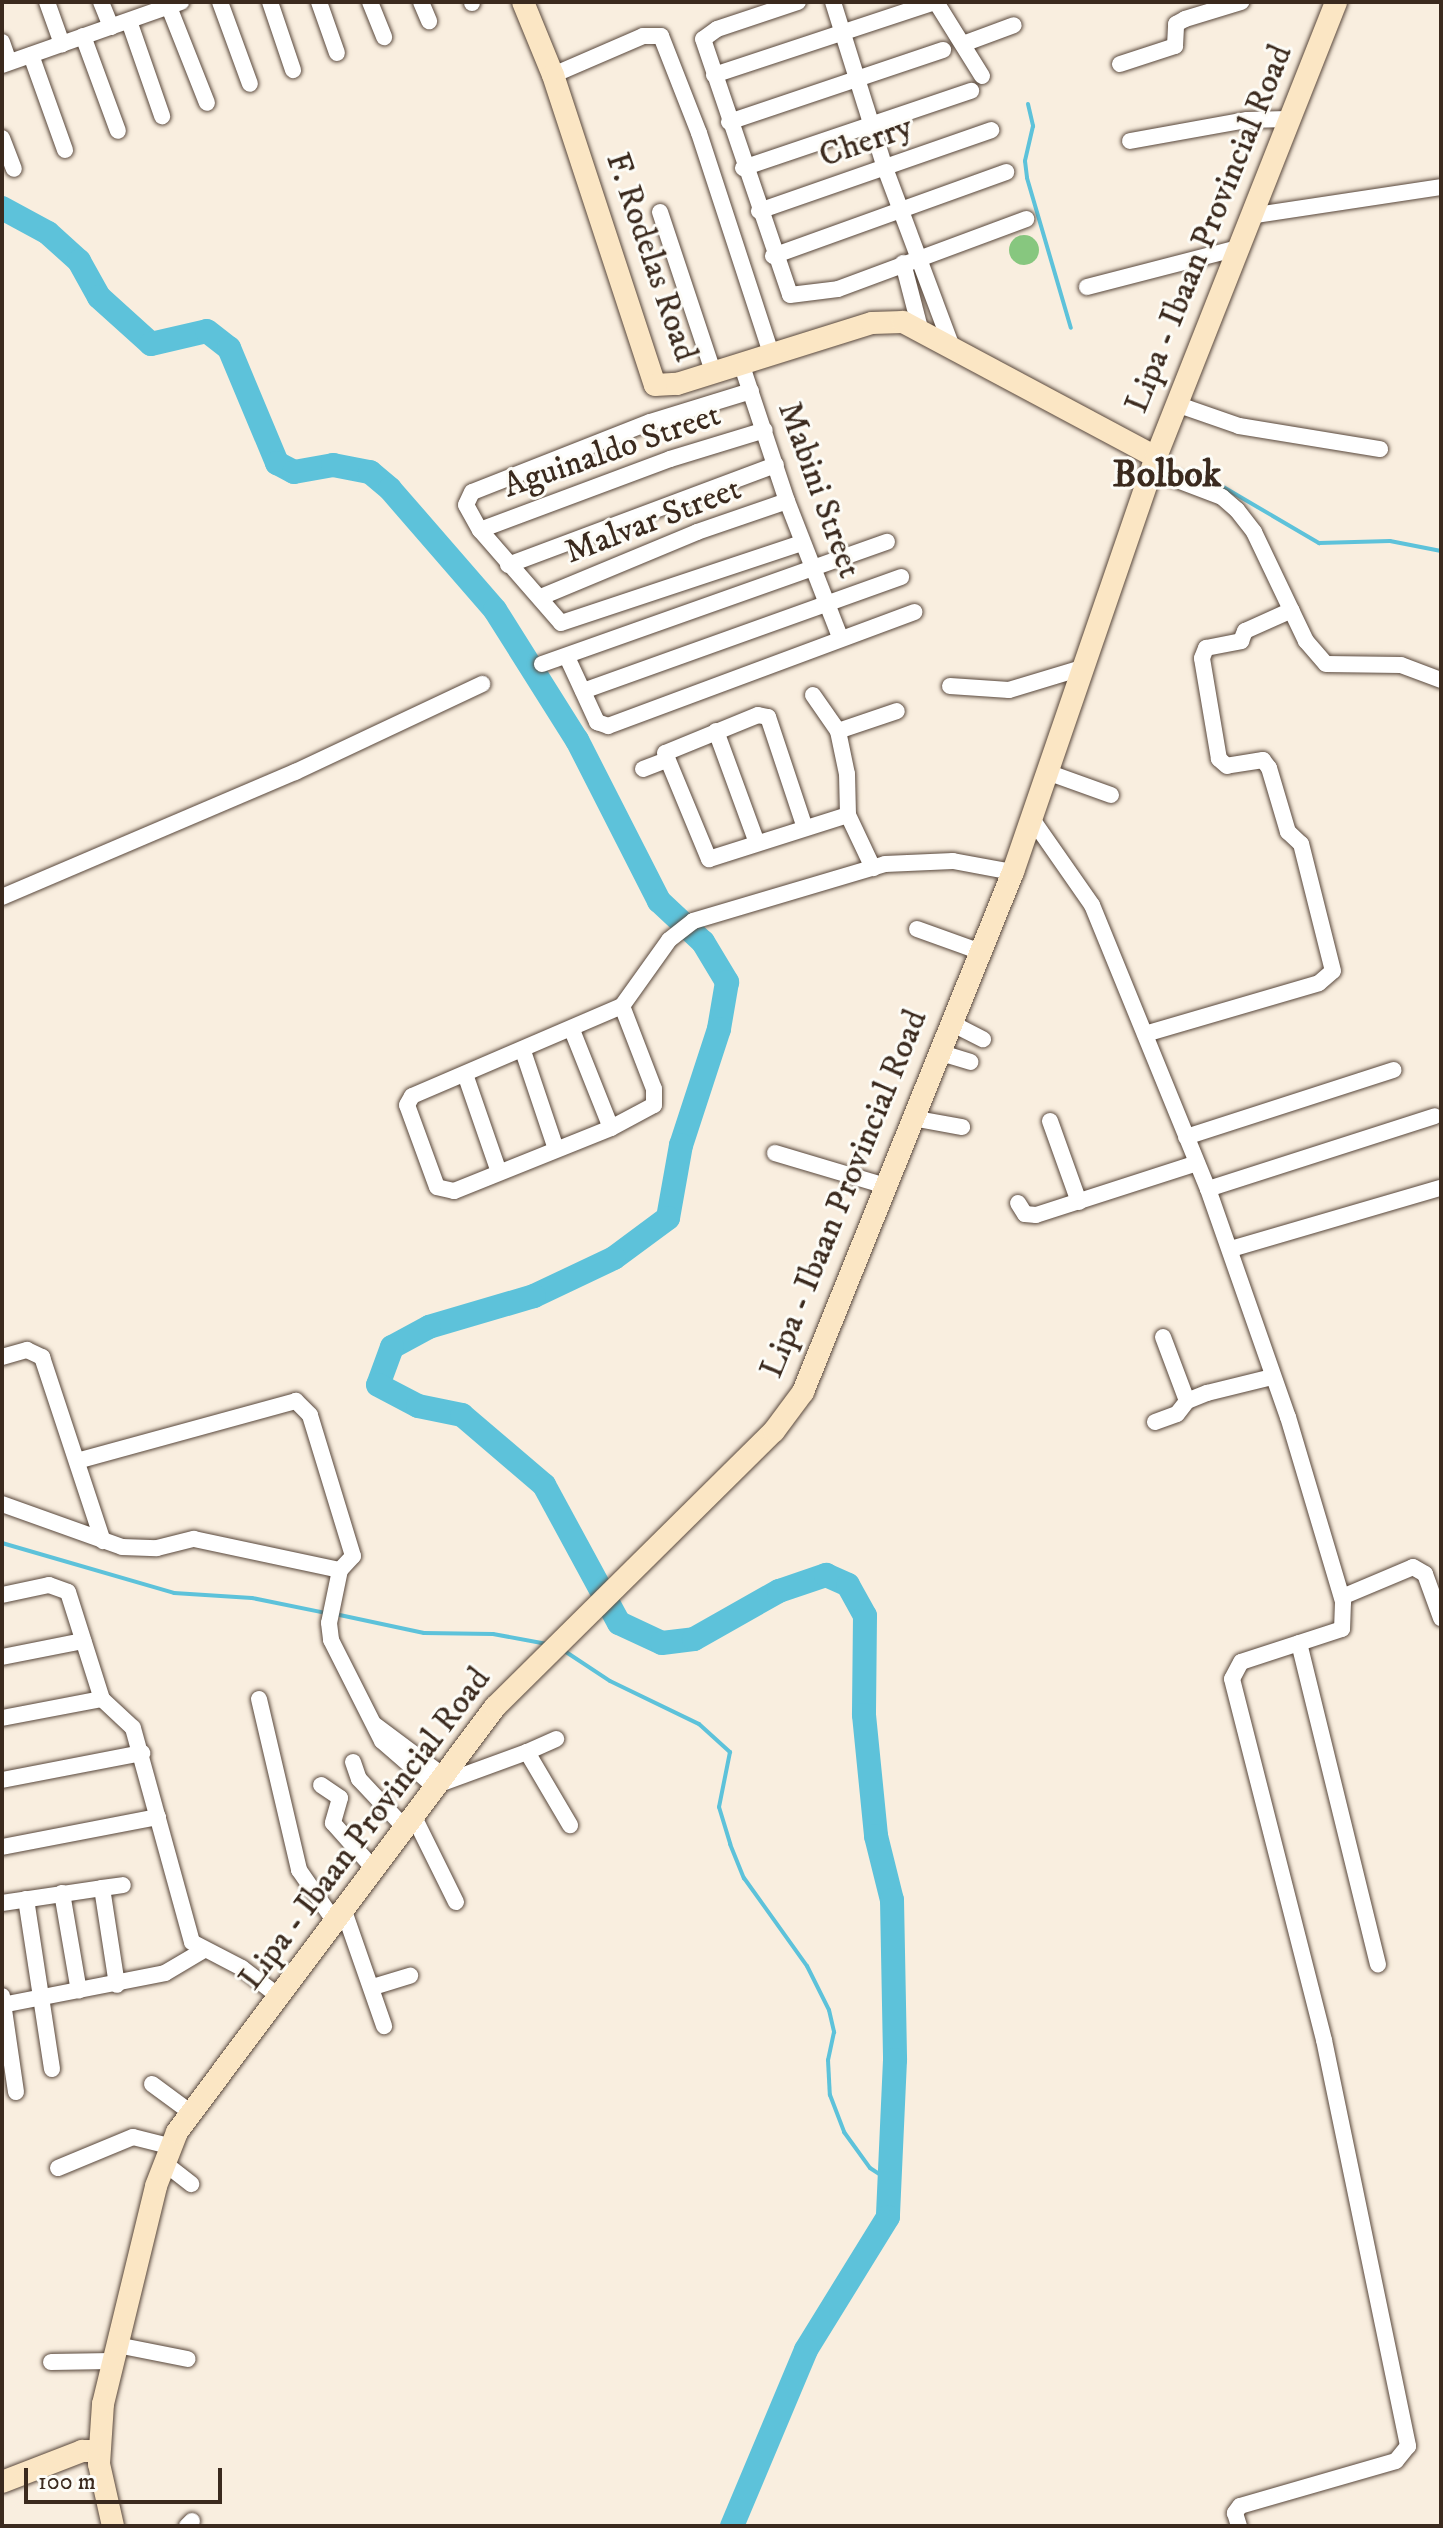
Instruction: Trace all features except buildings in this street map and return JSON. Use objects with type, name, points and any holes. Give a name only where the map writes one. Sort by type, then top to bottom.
[{"type":"main road","name":"F. Rodelas Road","points":[[523,2],[553,75],[651,381],[670,386],[771,353],[886,321],[921,332],[952,347],[1154,464]]},
{"type":"main road","name":"Lipa - Ibaan Provincial Road","points":[[113,2526],[99,2451],[114,2353],[166,2154],[190,2112],[281,1998],[438,1780],[495,1707],[774,1431],[803,1392],[1013,872],[1176,404],[1336,2]]},
{"type":"main road","points":[[2,2482],[82,2451],[99,2451]]},
{"type":"street","points":[[47,2],[62,44]]},
{"type":"street","points":[[101,2],[111,27]]},
{"type":"street","points":[[220,2],[250,84]]},
{"type":"street","points":[[270,2],[293,70]]},
{"type":"street","points":[[319,2],[337,53]]},
{"type":"street","points":[[370,2],[384,37]]},
{"type":"street","points":[[421,2],[429,21]]},
{"type":"street","points":[[798,2],[705,35],[743,168],[773,256],[790,295],[838,289],[1026,219]]},
{"type":"street","points":[[833,2],[900,210],[921,332]]},
{"type":"street","points":[[714,75],[844,36],[936,2],[982,76]]},
{"type":"street","points":[[1120,64],[1175,46],[1176,24],[1185,19],[1241,2]]},
{"type":"street","points":[[2,42],[6,64],[129,21],[149,8],[175,4],[207,103]]},
{"type":"street","points":[[129,21],[162,116]]},
{"type":"street","points":[[963,44],[1014,25]]},
{"type":"street","points":[[83,36],[118,131]]},
{"type":"street","points":[[553,75],[643,36],[661,36],[699,133],[771,353]]},
{"type":"street","points":[[729,122],[943,50]]},
{"type":"street","points":[[31,55],[65,150]]},
{"type":"street","points":[[743,168],[971,91]]},
{"type":"street","points":[[1130,141],[1247,120],[1288,119]]},
{"type":"street","name":"Cherry","points":[[759,211],[991,130]]},
{"type":"street","points":[[2,138],[14,169]]},
{"type":"street","points":[[773,256],[1006,172]]},
{"type":"street","points":[[1250,216],[1441,187]]},
{"type":"street","points":[[660,212],[713,371]]},
{"type":"street","points":[[1087,287],[1238,248]]},
{"type":"street","points":[[910,261],[952,347]]},
{"type":"street","name":"Mabini Street","points":[[741,363],[802,543],[840,637]]},
{"type":"street","points":[[751,391],[650,422],[472,492],[466,505],[480,530],[508,565],[541,597],[558,621],[802,543]]},
{"type":"street","points":[[1176,404],[1239,426],[1380,449]]},
{"type":"street","name":"Aguinaldo Street","points":[[480,530],[670,459],[765,430]]},
{"type":"street","points":[[1154,464],[1222,497],[1237,510],[1254,532],[1306,641],[1326,664],[1401,665],[1441,680]]},
{"type":"street","points":[[508,565],[776,465]]},
{"type":"street","name":"Malvar Street","points":[[541,597],[697,532],[787,501]]},
{"type":"street","points":[[542,664],[887,542]]},
{"type":"street","points":[[583,691],[901,577]]},
{"type":"street","points":[[1145,1034],[1319,983],[1333,971],[1301,844],[1288,832],[1266,762],[1227,766],[1219,759],[1202,658],[1206,648],[1241,641],[1245,631],[1292,610]]},
{"type":"street","points":[[567,657],[597,722],[608,726],[840,637],[914,612]]},
{"type":"street","points":[[950,686],[1009,690],[1085,667]]},
{"type":"street","points":[[2,897],[295,772],[482,684]]},
{"type":"street","points":[[813,695],[838,731],[847,774],[848,815],[873,868]]},
{"type":"street","points":[[838,731],[897,711]]},
{"type":"street","points":[[643,769],[664,761],[669,750],[758,715],[768,717],[805,828]]},
{"type":"street","points":[[716,731],[757,843]]},
{"type":"street","points":[[664,761],[705,857],[721,858],[757,843],[848,815]]},
{"type":"street","points":[[1047,772],[1111,795]]},
{"type":"street","points":[[1032,819],[1092,905],[1208,1189],[1231,1249],[1342,1597],[1342,1629],[1241,1662],[1232,1679],[1324,2040],[1408,2446],[1396,2461],[1240,2506],[1235,2513],[1239,2526]]},
{"type":"street","points":[[622,1006],[657,1098],[611,1128],[454,1191],[437,1187],[409,1114],[412,1096],[622,1006],[669,940],[693,921],[873,868],[953,861],[1013,872]]},
{"type":"street","points":[[917,929],[981,952]]},
{"type":"street","points":[[951,1023],[983,1039]]},
{"type":"street","points":[[572,1030],[611,1128]]},
{"type":"street","points":[[523,1051],[556,1149]]},
{"type":"street","points":[[938,1052],[970,1062]]},
{"type":"street","points":[[1186,1137],[1393,1070]]},
{"type":"street","points":[[465,1074],[499,1172]]},
{"type":"street","points":[[1208,1189],[1435,1116]]},
{"type":"street","points":[[912,1118],[962,1127]]},
{"type":"street","points":[[1050,1121],[1079,1202]]},
{"type":"street","points":[[775,1153],[886,1186]]},
{"type":"street","points":[[1018,1203],[1030,1215],[1197,1163]]},
{"type":"street","points":[[1231,1249],[1440,1188]]},
{"type":"street","points":[[1163,1337],[1187,1401]]},
{"type":"street","points":[[2,1357],[27,1350],[42,1357],[81,1460],[103,1541]]},
{"type":"street","points":[[1155,1422],[1177,1414],[1187,1401],[1272,1377]]},
{"type":"street","points":[[81,1460],[282,1403],[306,1405],[353,1556],[340,1570],[331,1612],[331,1640],[382,1741],[438,1780],[527,1752],[556,1739]]},
{"type":"street","points":[[2,1504],[103,1541],[140,1549],[194,1539],[340,1570]]},
{"type":"street","points":[[1342,1597],[1413,1567],[1425,1574],[1441,1618]]},
{"type":"street","points":[[2,1595],[49,1585],[68,1592],[102,1699],[133,1728],[142,1753],[186,1930],[202,1951],[242,1968],[281,1998]]},
{"type":"street","points":[[2,1657],[83,1641]]},
{"type":"street","points":[[1299,1643],[1378,1964]]},
{"type":"street","points":[[2,1718],[102,1699]]},
{"type":"street","points":[[259,1699],[299,1870],[340,1917],[373,1987],[384,2026]]},
{"type":"street","points":[[527,1752],[570,1825]]},
{"type":"street","points":[[2,1780],[142,1753]]},
{"type":"street","points":[[353,1762],[359,1779],[409,1821],[456,1902]]},
{"type":"street","points":[[321,1785],[340,1798],[333,1823],[374,1869]]},
{"type":"street","points":[[2,1847],[158,1817]]},
{"type":"street","points":[[2,1903],[123,1885]]},
{"type":"street","points":[[102,1888],[117,1985]]},
{"type":"street","points":[[62,1893],[79,1991]]},
{"type":"street","points":[[26,1899],[52,2069]]},
{"type":"street","points":[[16,2092],[2,2002],[39,1999],[165,1973],[202,1951]]},
{"type":"street","points":[[373,1987],[410,1976]]},
{"type":"street","points":[[152,2084],[190,2112]]},
{"type":"street","points":[[58,2168],[133,2137],[166,2154],[191,2184]]},
{"type":"street","points":[[51,2362],[114,2353],[188,2359]]},
{"type":"green space","points":[[1024,235],[1035,239],[1039,250],[1035,261],[1024,265],[1013,261],[1009,250],[1013,239]]},
{"type":"waterway","points":[[1028,104],[1033,126],[1025,161],[1027,178],[1071,328]]},
{"type":"waterway","points":[[2,208],[48,233],[79,261],[99,297],[151,344],[207,331],[229,348],[277,463],[294,472],[333,465],[370,472],[390,489],[495,610],[577,740],[659,901],[703,942],[727,982],[719,1029],[681,1145],[668,1218],[614,1258],[534,1296],[429,1327],[392,1347],[378,1385],[418,1406],[462,1415],[544,1485],[619,1623],[662,1643],[694,1639],[779,1591],[826,1575],[848,1585],[865,1616],[864,1715],[876,1836],[892,1900],[895,2060],[888,2217],[806,2350],[732,2526]]},
{"type":"waterway","points":[[1208,478],[1319,543],[1390,541],[1441,551]]},
{"type":"waterway","points":[[2,1543],[174,1593],[252,1598],[326,1613]]},
{"type":"waterway","points":[[335,1614],[424,1633],[493,1634],[547,1644]]},
{"type":"waterway","points":[[563,1650],[610,1681],[699,1724],[730,1752],[719,1807],[730,1844],[744,1878],[807,1966],[829,2010],[834,2032],[828,2060],[830,2095],[844,2132],[870,2168],[890,2181]]},
{"type":"district","name":"Bolbok","points":[[1167,476]]}]
